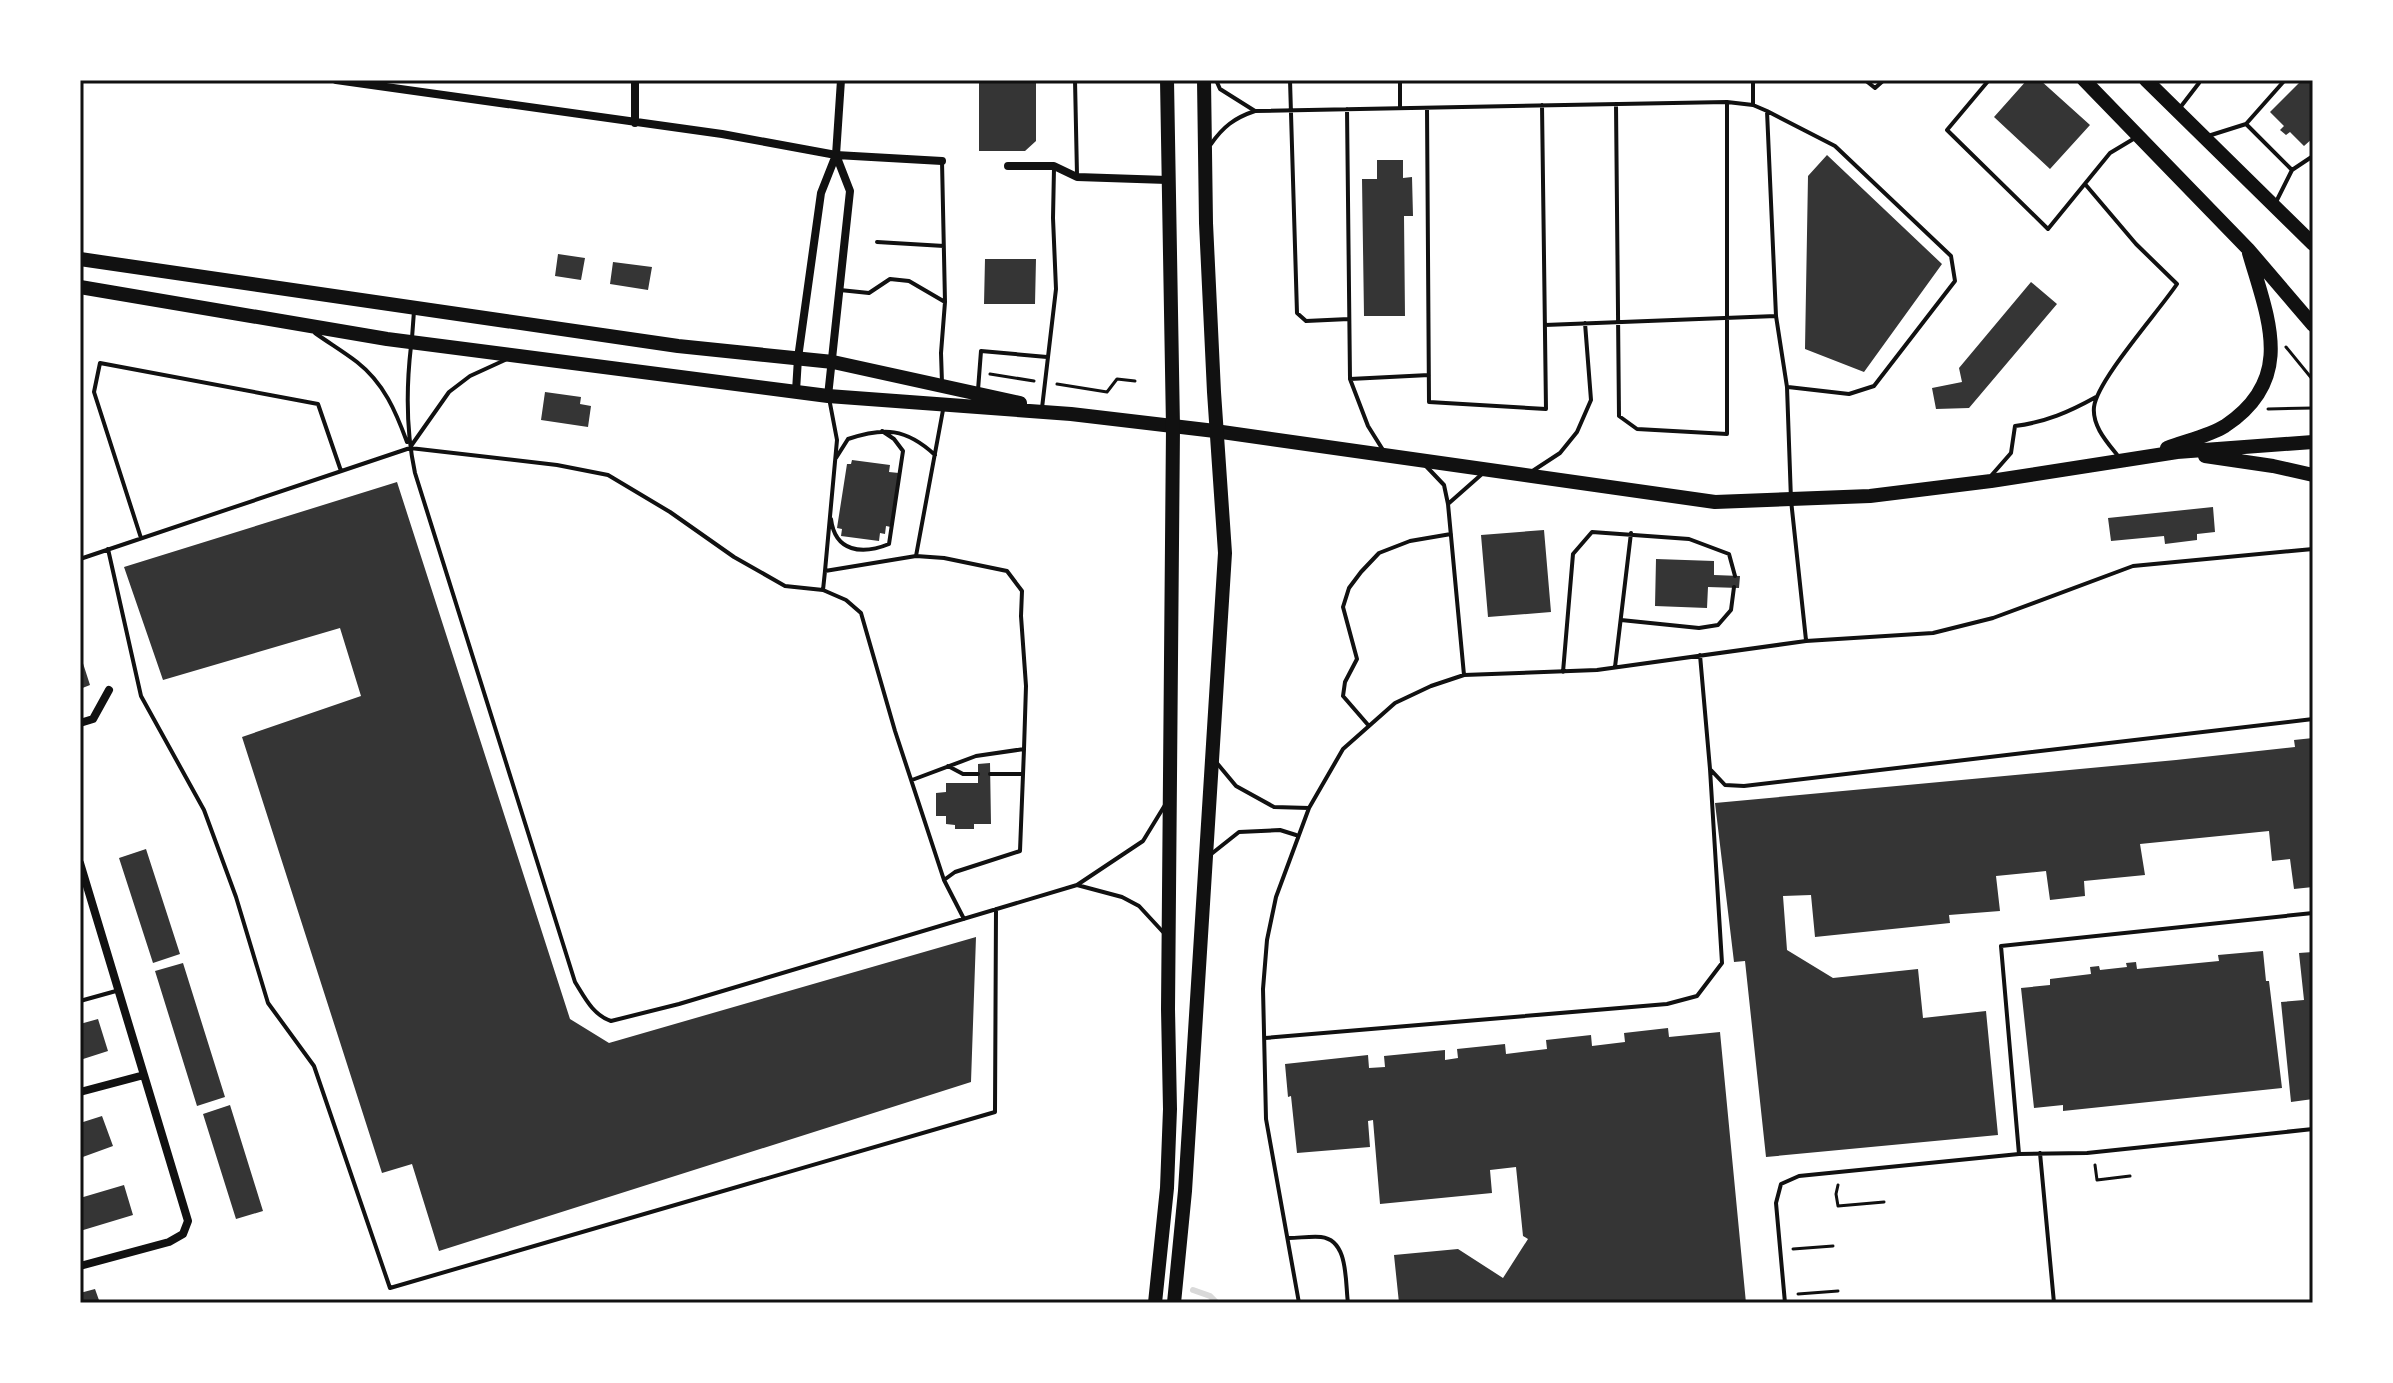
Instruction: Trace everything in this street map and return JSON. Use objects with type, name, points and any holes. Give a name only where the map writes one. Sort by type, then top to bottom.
[{"type":"main road","points":[[1155,1303],[1167,1188],[1170,1109],[1173,427],[1167,80]]},
{"type":"main road","points":[[1174,1303],[1186,1175],[1225,553],[1215,431],[1204,80]]},
{"type":"main road","points":[[2146,80],[2313,244]]},
{"type":"main road","points":[[2089,85],[2248,249],[2313,325]]},
{"type":"main road","points":[[2274,203],[2313,235]]},
{"type":"main road","points":[[2143,457],[2224,427],[2251,402],[2262,386],[2272,358],[2271,332],[2248,249]]},
{"type":"main road","points":[[80,259],[678,346],[833,362],[1071,414]]},
{"type":"main road","points":[[80,287],[411,342],[516,356],[828,396],[1071,414],[1215,431],[1715,502],[1870,496],[1986,482],[2177,452],[2313,442]]},
{"type":"main road","points":[[2177,452],[2313,475]]},
{"type":"street","points":[[336,80],[722,134],[836,155],[942,161]]},
{"type":"street","points":[[635,80],[635,123]]},
{"type":"street","points":[[796,391],[821,193],[836,155],[841,80]]},
{"type":"street","points":[[828,396],[850,191],[836,155]]},
{"type":"street","points":[[1008,166],[1054,166],[1077,177],[1167,180]]},
{"type":"street","points":[[80,723],[93,719],[109,690]]},
{"type":"street","points":[[80,863],[188,1221],[183,1234],[169,1242],[80,1266]]},
{"type":"street","points":[[80,1092],[144,1075]]},
{"type":"lane","points":[[1075,80],[1077,177]]},
{"type":"lane","points":[[1216,80],[1220,89],[1255,111]]},
{"type":"lane","points":[[1290,80],[1297,313],[1306,321],[1349,319]]},
{"type":"lane","points":[[1400,80],[1400,108]]},
{"type":"lane","points":[[1753,80],[1753,105]]},
{"type":"lane","points":[[1865,80],[1875,88],[1884,80]]},
{"type":"lane","points":[[1989,80],[1947,130],[2048,229],[2110,153],[2138,136]]},
{"type":"lane","points":[[2205,137],[2246,124],[2285,80]]},
{"type":"lane","points":[[2178,110],[2199,81]]},
{"type":"lane","points":[[1205,153],[1222,128],[1255,111],[1727,102],[1753,105],[1835,146],[1951,256],[1955,281],[1874,386],[1849,394],[1787,387]]},
{"type":"lane","points":[[1616,104],[1619,416],[1637,429],[1727,434],[1727,102]]},
{"type":"lane","points":[[1427,108],[1429,402],[1546,409],[1542,105]]},
{"type":"lane","points":[[1347,109],[1350,379],[1368,426],[1387,455]]},
{"type":"lane","points":[[1767,111],[1776,316],[1787,387],[1791,500],[1806,641]]},
{"type":"lane","points":[[2246,124],[2292,170]]},
{"type":"lane","points":[[2274,203],[2292,170],[2313,156]]},
{"type":"lane","points":[[942,161],[945,302],[942,386]]},
{"type":"lane","points":[[1042,408],[1056,289],[1054,166]]},
{"type":"lane","points":[[2085,184],[2136,244],[2177,284],[2101,387],[2093,408],[2099,431],[2122,461]]},
{"type":"lane","points":[[877,242],[944,246]]},
{"type":"lane","points":[[840,290],[869,293],[890,279],[909,281],[945,302]]},
{"type":"lane","points":[[410,448],[407,404],[414,309]]},
{"type":"lane","points":[[1545,325],[1776,316]]},
{"type":"lane","points":[[1526,475],[1560,453],[1577,432],[1591,400],[1585,323]]},
{"type":"lane","points":[[305,325],[359,364],[379,385],[394,408],[410,448],[423,502],[575,982],[588,1005],[603,1018],[611,1021],[679,1004],[1077,885],[1143,841],[1170,796]]},
{"type":"lane","points":[[978,394],[981,351],[1047,357]]},
{"type":"lane","points":[[410,448],[449,392],[470,376],[516,356]]},
{"type":"lane","points":[[141,538],[94,392],[100,363],[318,404],[341,471]]},
{"type":"lane","points":[[1350,379],[1429,375]]},
{"type":"lane","points":[[823,590],[837,440],[828,396]]},
{"type":"lane","points":[[1986,482],[2011,453],[2015,426],[2043,422],[2070,412],[2097,396]]},
{"type":"lane","points":[[916,556],[944,405]]},
{"type":"lane","points":[[835,460],[848,439],[874,431],[899,432],[923,444],[935,455]]},
{"type":"lane","points":[[830,511],[838,541],[848,547],[869,550],[889,544],[903,451],[894,439],[882,431]]},
{"type":"lane","points":[[80,559],[410,448],[557,465],[608,475],[648,498],[734,557],[785,586],[823,590],[846,600],[861,613],[944,880],[964,919]]},
{"type":"lane","points":[[1421,460],[1444,485],[1448,504],[1464,675]]},
{"type":"lane","points":[[1448,504],[1488,470]]},
{"type":"lane","points":[[1563,672],[1573,554],[1592,532],[1689,539],[1729,554],[1735,576]]},
{"type":"lane","points":[[1615,667],[1631,533]]},
{"type":"lane","points":[[1369,726],[1343,696],[1345,682],[1357,659],[1343,607],[1349,588],[1379,553],[1410,541],[1451,534]]},
{"type":"lane","points":[[108,549],[141,696],[204,810],[236,897],[268,1003],[314,1066],[390,1288],[995,1112],[996,909]]},
{"type":"lane","points":[[1299,1303],[1268,1141],[1263,989],[1267,940],[1276,897],[1309,808],[1343,749],[1395,703],[1464,675],[1563,672],[1806,641],[1933,633],[1993,618],[2133,566],[2313,549]]},
{"type":"lane","points":[[825,571],[916,556],[944,558],[1007,571],[1022,591],[1026,686],[1020,851],[955,872],[944,880]]},
{"type":"lane","points":[[1621,620],[1699,628],[1718,625],[1731,610],[1734,587]]},
{"type":"lane","points":[[1265,1038],[1667,1004],[1697,996],[1722,963],[1700,655]]},
{"type":"lane","points":[[1710,769],[1725,785],[1744,786],[2313,719]]},
{"type":"lane","points":[[912,780],[976,756],[1024,749]]},
{"type":"lane","points":[[1211,756],[1236,786],[1274,807],[1309,808]]},
{"type":"lane","points":[[948,766],[963,774],[978,774]]},
{"type":"lane","points":[[990,774],[1023,774]]},
{"type":"lane","points":[[1205,859],[1239,832],[1280,830],[1297,836]]},
{"type":"lane","points":[[1077,885],[1122,897],[1139,906],[1169,938]]},
{"type":"lane","points":[[2019,1154],[2001,946],[2313,913]]},
{"type":"lane","points":[[80,1001],[119,990]]},
{"type":"lane","points":[[1785,1303],[1776,1203],[1781,1184],[1799,1176],[2019,1154],[2087,1153],[2313,1129]]},
{"type":"lane","points":[[2040,1153],[2054,1303]]},
{"type":"lane","points":[[1289,1238],[1323,1237],[1334,1242],[1342,1252],[1348,1303]]},
{"type":"path","points":[[2282,347],[2288,348],[2313,380]]},
{"type":"path","points":[[979,373],[1107,392],[1117,379],[1135,381]]},
{"type":"path","points":[[2261,409],[2313,408]]},
{"type":"path","points":[[2095,1164],[2097,1180],[2130,1176]]},
{"type":"path","points":[[1842,1172],[1836,1194],[1838,1206],[1884,1202]]},
{"type":"path","points":[[1793,1249],[1833,1246]]},
{"type":"path","points":[[1798,1294],[1838,1291]]},
{"type":"building","points":[[979,80],[1036,80],[1036,141],[1025,151],[979,151]]},
{"type":"building","points":[[2027,80],[2040,80],[2090,125],[2050,169],[1994,117]]},
{"type":"building","points":[[2302,80],[2313,80],[2313,138],[2304,146],[2290,132],[2286,135],[2280,130],[2284,126],[2270,112]]},
{"type":"building","points":[[1827,155],[1942,264],[1864,372],[1805,349],[1808,176]]},
{"type":"building","points":[[1377,160],[1403,160],[1403,178],[1412,177],[1413,216],[1404,216],[1405,316],[1364,316],[1362,179],[1377,179]]},
{"type":"building","points":[[558,254],[585,258],[581,280],[555,276]]},
{"type":"building","points":[[985,259],[1036,259],[1035,304],[984,304]]},
{"type":"building","points":[[613,262],[652,267],[648,290],[610,284]]},
{"type":"building","points":[[2031,282],[2057,304],[1969,408],[1936,409],[1932,388],[1962,382],[1959,368]]},
{"type":"building","points":[[545,392],[581,397],[580,404],[591,406],[588,427],[541,420]]},
{"type":"building","points":[[852,460],[890,465],[889,472],[899,473],[891,527],[886,526],[885,534],[880,533],[879,541],[841,536],[842,529],[837,528],[847,464],[851,464]]},
{"type":"building","points":[[397,482],[570,1019],[609,1043],[976,937],[971,1082],[439,1251],[412,1164],[382,1173],[242,737],[361,696],[340,628],[163,680],[124,567]]},
{"type":"building","points":[[2213,507],[2215,532],[2197,534],[2197,540],[2165,544],[2164,536],[2111,541],[2108,518]]},
{"type":"building","points":[[1544,530],[1551,612],[1488,617],[1481,535]]},
{"type":"building","points":[[1656,559],[1714,561],[1714,575],[1740,576],[1739,588],[1708,587],[1707,608],[1655,606]]},
{"type":"building","points":[[80,654],[90,685],[80,689]]},
{"type":"building","points":[[2313,738],[2313,887],[2294,889],[2290,859],[2272,861],[2269,831],[2140,844],[2145,875],[2084,881],[2085,896],[2050,900],[2046,871],[1996,876],[2000,911],[1949,915],[1950,923],[1815,937],[1811,895],[1783,896],[1787,950],[1833,978],[1918,969],[1923,1018],[1986,1011],[1998,1135],[1766,1157],[1745,961],[1734,962],[1715,803],[2176,760],[2295,747],[2294,740]]},
{"type":"building","points":[[990,763],[991,824],[974,824],[974,829],[955,829],[955,825],[946,824],[946,816],[936,816],[936,793],[946,792],[946,783],[978,783],[978,764]]},
{"type":"building","points":[[146,849],[180,954],[153,963],[119,858]]},
{"type":"building","points":[[2263,951],[2282,1088],[2063,1111],[2063,1105],[2034,1108],[2021,988],[2050,985],[2050,979],[2091,974],[2090,967],[2099,966],[2100,970],[2127,967],[2126,963],[2136,962],[2137,969],[2219,961],[2218,955]]},
{"type":"building","points":[[2313,952],[2313,1099],[2291,1102],[2281,1002],[2304,1000],[2299,953]]},
{"type":"building","points":[[183,963],[225,1097],[197,1106],[155,971]]},
{"type":"building","points":[[98,1019],[108,1051],[80,1060],[80,1024]]},
{"type":"building","points":[[1668,1028],[1669,1037],[1720,1032],[1746,1303],[1399,1303],[1394,1255],[1458,1249],[1503,1278],[1528,1239],[1523,1236],[1516,1167],[1490,1170],[1492,1193],[1380,1204],[1373,1120],[1368,1121],[1370,1147],[1297,1153],[1285,1064],[1368,1055],[1369,1068],[1385,1067],[1384,1056],[1445,1050],[1445,1060],[1458,1058],[1457,1049],[1505,1044],[1506,1054],[1547,1049],[1546,1040],[1591,1035],[1592,1046],[1625,1042],[1624,1033]]},
{"type":"building","points":[[230,1105],[263,1211],[236,1219],[203,1114]]},
{"type":"building","points":[[102,1116],[113,1146],[80,1158],[80,1123]]},
{"type":"building","points":[[124,1185],[133,1215],[80,1231],[80,1198]]},
{"type":"building","points":[[95,1289],[100,1303],[80,1303],[80,1293]]},
{"type":"waterway","points":[[1193,1290],[1210,1296],[1217,1303]]}]
